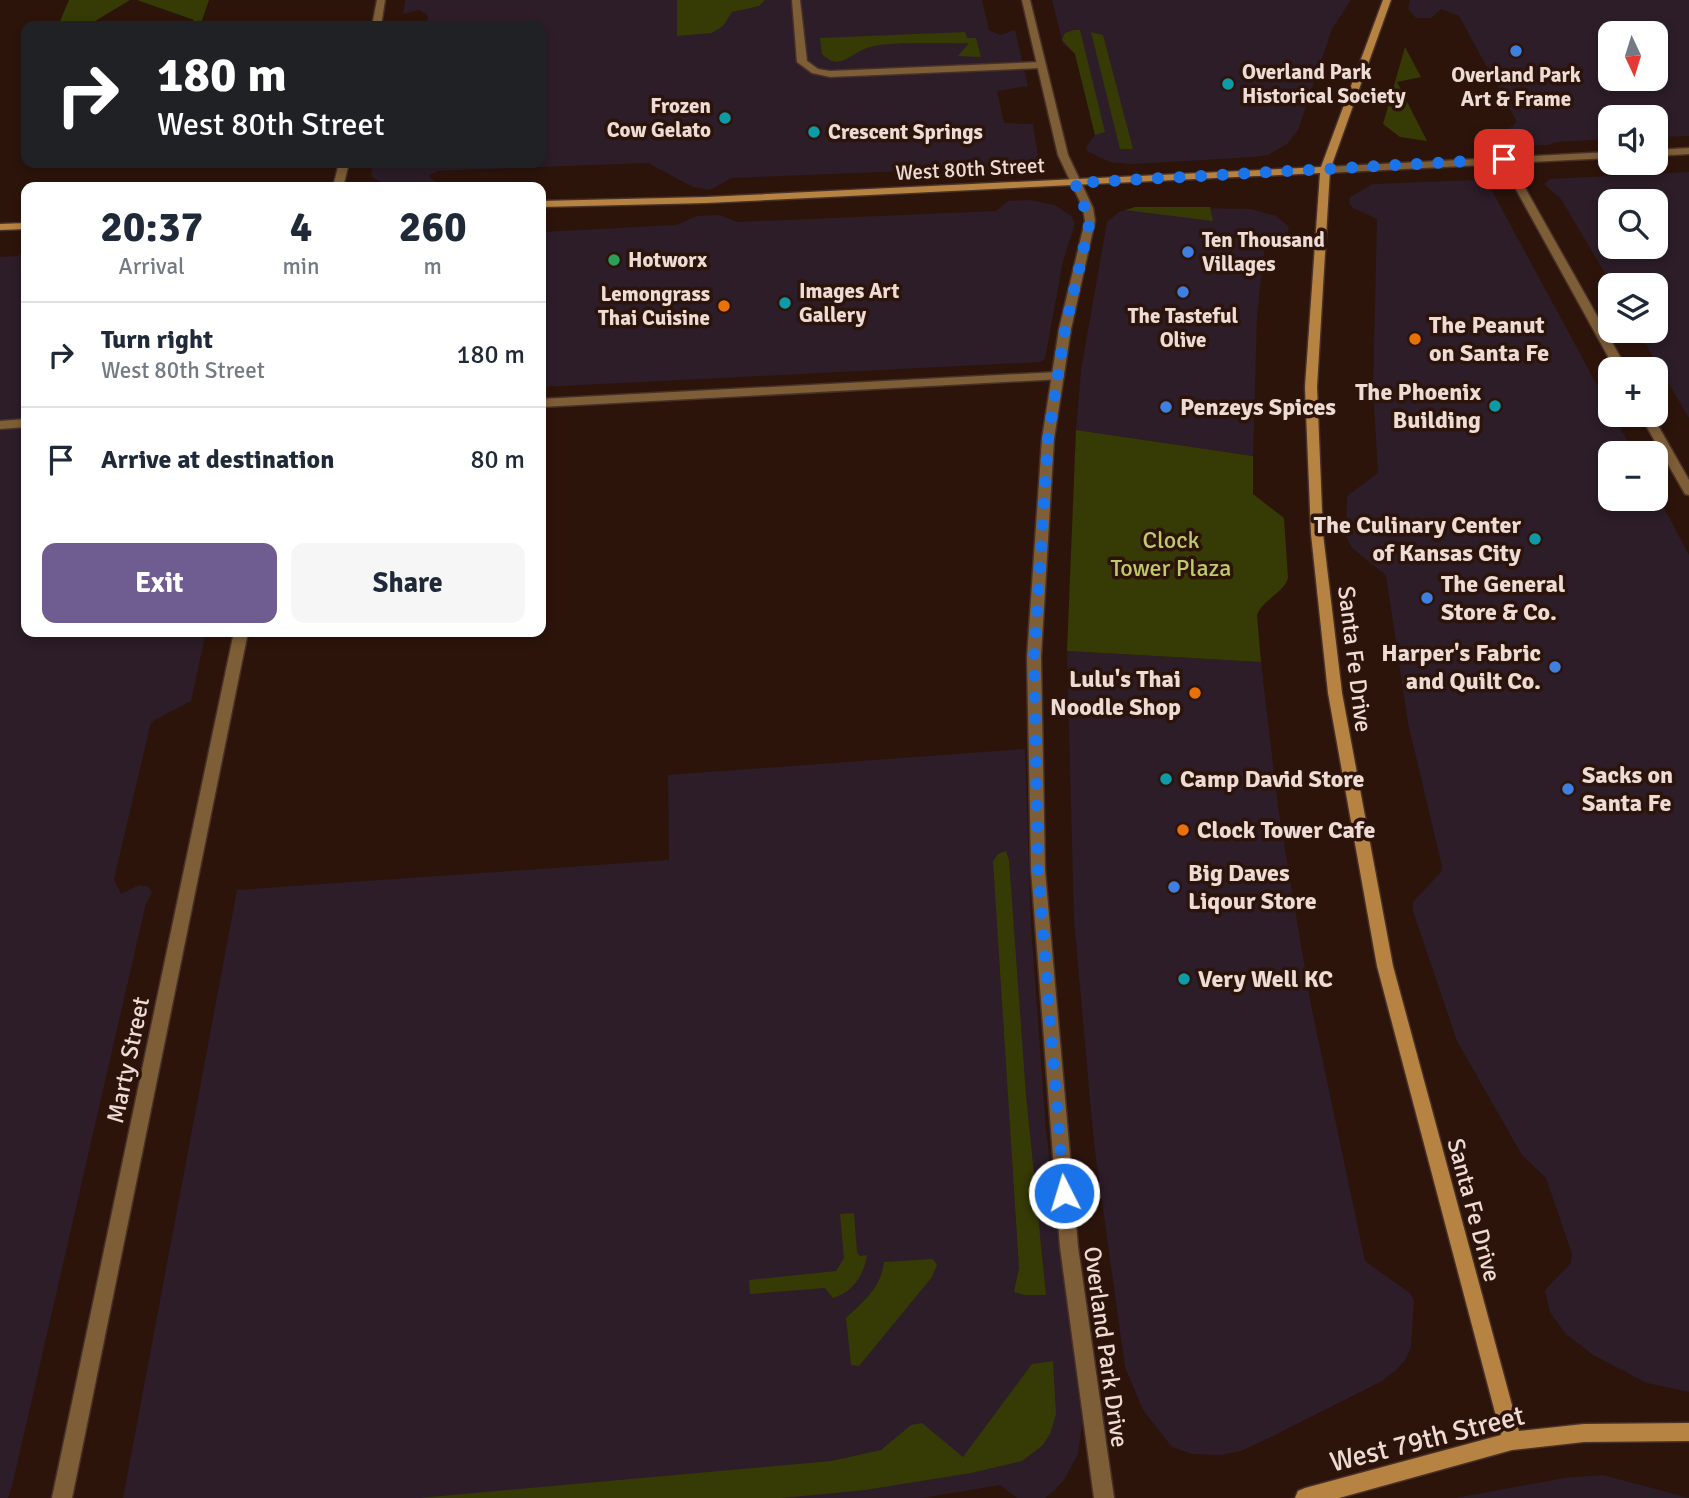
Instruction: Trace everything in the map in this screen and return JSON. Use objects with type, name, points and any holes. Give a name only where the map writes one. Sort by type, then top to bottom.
[{"type":"main road","name":"Santa Fe Drive","points":[[1387,0],[1325,170],[1311,387],[1317,534],[1335,693],[1385,965],[1512,1441]]},
{"type":"main road","name":"West 80th Street","points":[[546,204],[720,200],[1325,170]]},
{"type":"main road","points":[[0,227],[21,226]]},
{"type":"main road","name":"West 79th Street","points":[[1305,1498],[1512,1441],[1584,1433],[1689,1433]]},
{"type":"street","points":[[377,21],[381,0]]},
{"type":"street","points":[[796,0],[802,62],[809,69],[822,73],[1041,65]]},
{"type":"street","name":"Overland Park Drive","points":[[1026,0],[1063,155],[1090,221],[1065,329],[1048,439],[1034,657],[1038,870],[1069,1247],[1104,1498]]},
{"type":"street","points":[[1668,152],[1689,151]]},
{"type":"street","name":"West 80th Street","points":[[1325,170],[1598,155]]},
{"type":"street","points":[[1504,159],[1614,357]]},
{"type":"street","points":[[546,403],[1058,376]]},
{"type":"street","points":[[0,425],[21,423]]},
{"type":"street","points":[[1653,427],[1689,491]]},
{"type":"street","name":"Marty Street","points":[[62,1498],[240,637]]},
{"type":"shaded area","points":[[405,0],[982,0],[989,30],[1000,35],[1015,30],[1028,86],[997,91],[1004,123],[1033,124],[1038,157],[1027,169],[1012,174],[980,168],[732,178],[710,190],[693,187],[648,163],[546,167],[546,21],[427,21],[428,15],[419,10],[403,14]]},
{"type":"shaded area","points":[[1052,0],[1351,0],[1332,29],[1298,130],[1287,144],[1268,155],[1255,157],[1132,164],[1110,162],[1087,151],[1086,147],[1095,135],[1075,54],[1063,44]]},
{"type":"shaded area","points":[[1410,0],[1689,0],[1689,136],[1668,137],[1668,105],[1598,105],[1598,140],[1548,145],[1503,145],[1498,138],[1517,122],[1459,16],[1441,9],[1431,18],[1416,18],[1408,9]]},
{"type":"shaded area","points":[[371,168],[516,168],[437,171],[428,176],[436,182],[382,182],[372,177]]},
{"type":"shaded area","points":[[1689,172],[1689,418],[1668,382],[1668,357],[1653,357],[1645,343],[1668,343],[1668,273],[1605,273],[1561,199],[1544,184],[1550,179]]},
{"type":"shaded area","points":[[1475,180],[1491,189],[1598,387],[1598,427],[1620,427],[1627,441],[1598,441],[1598,511],[1666,511],[1689,555],[1689,1392],[1647,1383],[1593,1355],[1566,1334],[1550,1312],[1545,1290],[1571,1263],[1572,1254],[1546,1178],[1522,1155],[1457,1041],[1413,911],[1413,902],[1441,872],[1442,866],[1408,723],[1386,575],[1352,548],[1346,536],[1347,496],[1378,473],[1373,389],[1377,219],[1353,208],[1349,203],[1350,197],[1373,184]]},
{"type":"shaded area","points":[[1029,200],[1055,205],[1071,216],[1075,224],[1063,261],[1045,359],[1040,362],[546,387],[546,232],[676,225],[697,216],[720,215],[737,222],[996,211],[1008,201]]},
{"type":"shaded area","points":[[1135,207],[1251,209],[1276,216],[1289,227],[1287,234],[1265,244],[1257,315],[1253,456],[1076,430],[1081,370],[1107,222],[1119,212]]},
{"type":"shaded area","points":[[21,254],[21,637],[205,637],[191,701],[151,722],[114,879],[121,894],[139,885],[149,887],[152,893],[146,903],[12,1486],[8,1498],[0,1498],[0,257]]},
{"type":"shaded area","points":[[1067,651],[1261,662],[1278,807],[1311,1005],[1365,1261],[1410,1293],[1414,1301],[1411,1347],[1396,1370],[1382,1381],[1241,1451],[1221,1455],[1192,1454],[1172,1447],[1143,1410],[1125,1367],[1094,1144],[1074,920]]},
{"type":"shaded area","points":[[1025,749],[1031,927],[1046,1130],[1082,1423],[1078,1454],[1064,1480],[1053,1492],[1045,1498],[1017,1498],[1000,1485],[922,1498],[123,1498],[237,890],[669,860],[668,775]]},
{"type":"shaded area","points":[[1603,1475],[1689,1498],[1456,1498],[1564,1478]]},
{"type":"green space","points":[[69,0],[130,0],[95,21],[60,21]]},
{"type":"green space","points":[[137,0],[209,0],[202,21]]},
{"type":"green space","points":[[677,0],[765,0],[759,6],[732,12],[723,26],[712,33],[677,36]]},
{"type":"green space","points":[[1080,30],[1105,132],[1095,135],[1075,54],[1062,40],[1065,33]]},
{"type":"green space","points":[[965,32],[967,38],[976,38],[981,57],[958,56],[969,43],[905,43],[870,47],[841,61],[835,61],[822,54],[820,38]]},
{"type":"green space","points":[[1091,32],[1103,35],[1133,149],[1120,149]]},
{"type":"green space","points":[[1405,47],[1421,77],[1397,82],[1427,141],[1400,137],[1383,124]]},
{"type":"green space","points":[[1135,207],[1210,207],[1213,221],[1125,210]]},
{"type":"green space","name":"Clock Tower Plaza","points":[[1076,430],[1253,456],[1253,494],[1284,518],[1288,578],[1257,615],[1261,662],[1067,651]]},
{"type":"green space","points":[[1006,851],[1009,860],[1026,1095],[1046,1295],[1014,1292],[1019,1268],[993,861],[998,854]]},
{"type":"green space","points":[[854,1213],[857,1252],[860,1256],[867,1255],[860,1276],[846,1292],[833,1298],[825,1288],[750,1294],[749,1280],[836,1271],[844,1258],[840,1214]]},
{"type":"green space","points":[[933,1259],[937,1265],[932,1277],[859,1366],[851,1365],[846,1318],[875,1287],[884,1262]]},
{"type":"green space","points":[[1053,1361],[1056,1414],[1050,1434],[1042,1446],[1022,1461],[971,1473],[865,1490],[783,1498],[419,1498],[831,1461],[881,1450],[911,1425],[922,1423],[963,1457],[1032,1364]]},
{"type":"place","name":"Overland Park Art & Frame","points":[[1516,51]]},
{"type":"place","name":"Overland Park Historical Society","points":[[1228,84]]},
{"type":"place","name":"Frozen Cow Gelato","points":[[725,118]]},
{"type":"place","name":"Crescent Springs","points":[[814,132]]},
{"type":"place","name":"Ten Thousand Villages","points":[[1188,252]]},
{"type":"place","name":"Hotworx","points":[[614,260]]},
{"type":"place","name":"The Tasteful Olive","points":[[1183,292]]},
{"type":"place","name":"Images Art Gallery","points":[[785,303]]},
{"type":"place","name":"Lemongrass Thai Cuisine","points":[[724,306]]},
{"type":"place","name":"The Peanut on Santa Fe","points":[[1415,339]]},
{"type":"place","name":"The Phoenix Building","points":[[1495,406]]},
{"type":"place","name":"Penzeys Spices","points":[[1166,407]]},
{"type":"place","name":"The Culinary Center of Kansas City","points":[[1535,539]]},
{"type":"place","name":"The General Store & Co.","points":[[1427,598]]},
{"type":"place","name":"Harper's Fabric and Quilt Co.","points":[[1555,667]]},
{"type":"place","name":"Lulu's Thai Noodle Shop","points":[[1195,693]]},
{"type":"place","name":"Camp David Store","points":[[1166,779]]},
{"type":"place","name":"Sacks on Santa Fe","points":[[1568,789]]},
{"type":"place","name":"Clock Tower Cafe","points":[[1183,830]]},
{"type":"place","name":"Big Daves Liqour Store","points":[[1174,887]]},
{"type":"place","name":"Very Well KC","points":[[1184,979]]},
{"type":"route","points":[[1064,1193],[1038,870],[1034,657],[1048,439],[1065,329],[1090,221],[1090,212],[1075,183],[1504,159]]}]
